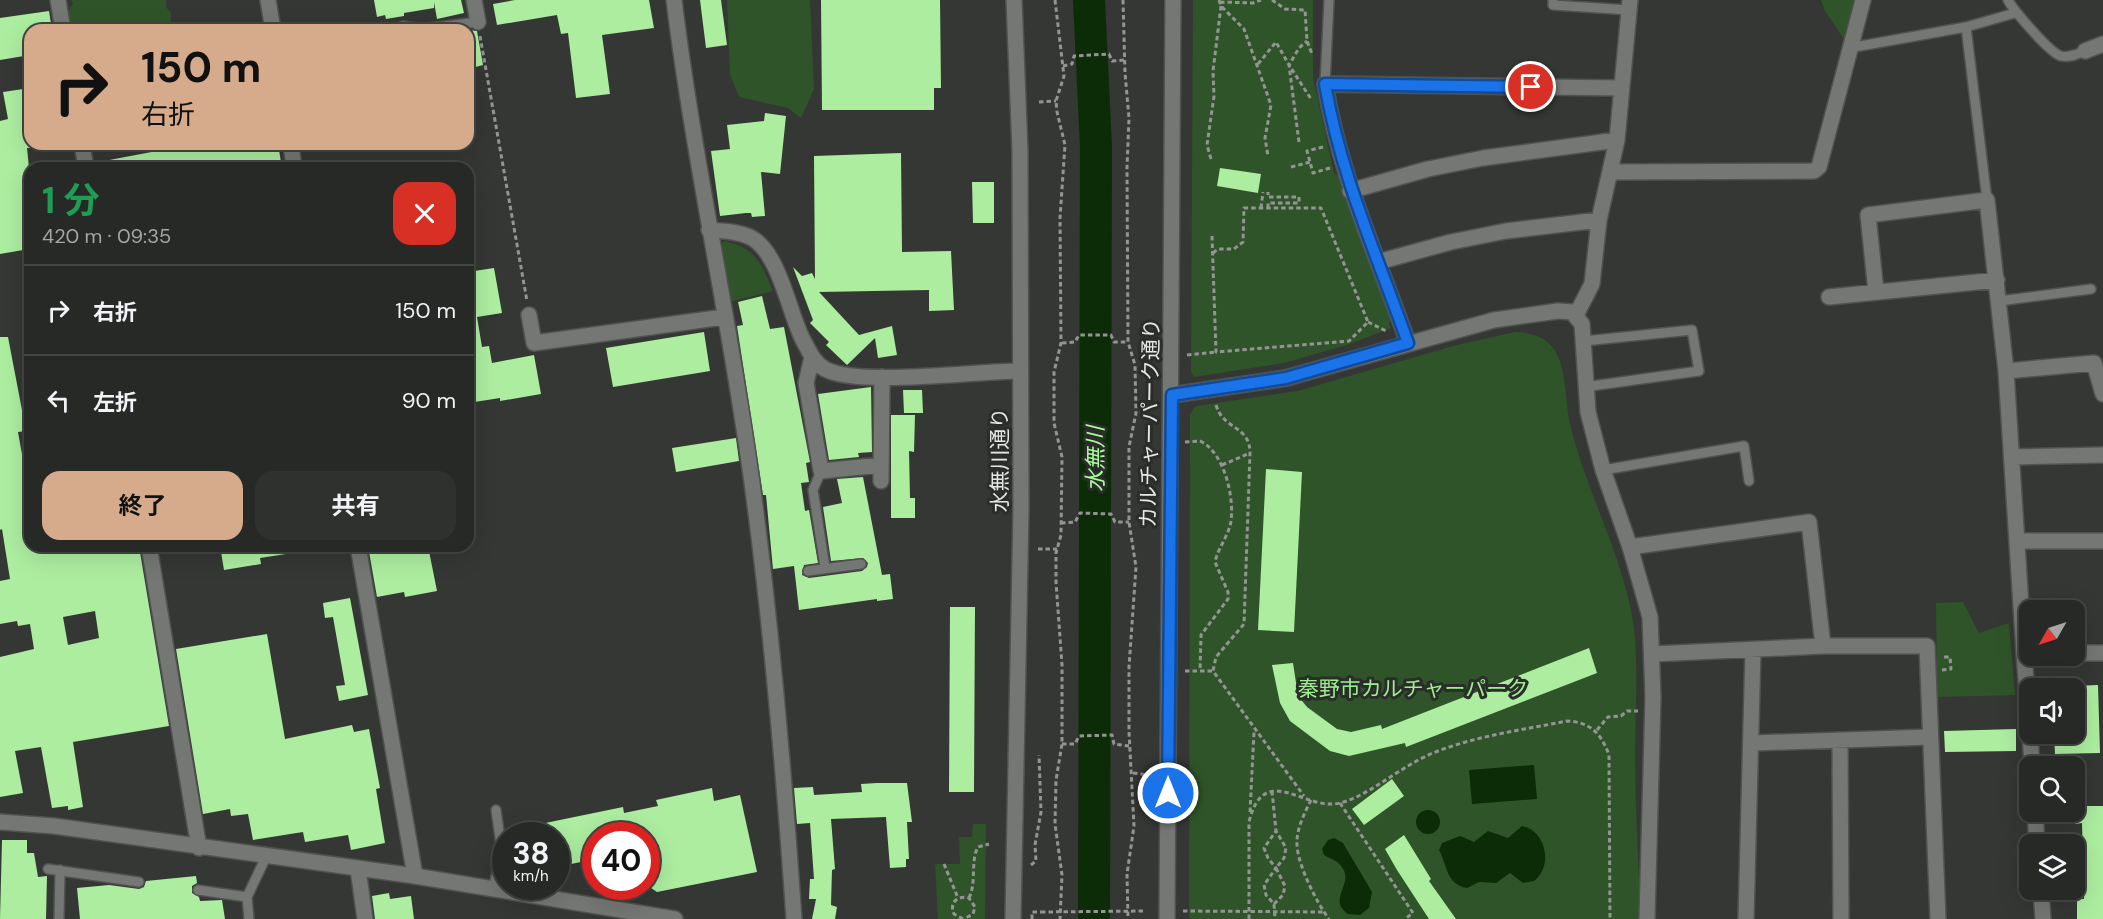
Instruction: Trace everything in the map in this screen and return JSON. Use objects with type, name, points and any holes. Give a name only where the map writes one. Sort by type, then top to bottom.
[{"type":"street","points":[[58,0],[62,24]]},
{"type":"street","points":[[268,0],[272,24]]},
{"type":"street","points":[[474,0],[477,22]]},
{"type":"street","points":[[674,0],[690,120],[752,482],[778,704],[794,919]]},
{"type":"street","name":"水無川通り","points":[[1013,919],[1021,544],[1020,151],[1014,0]]},
{"type":"street","name":"カルチャーパーク通り","points":[[1167,919],[1173,0]]},
{"type":"street","points":[[1611,172],[1814,171],[1820,167],[1863,0]]},
{"type":"street","points":[[1576,315],[1592,284],[1599,220],[1617,140],[1629,5]]},
{"type":"street","points":[[2085,51],[2103,44]]},
{"type":"street","points":[[1408,343],[1350,191],[1325,84],[1622,88]]},
{"type":"street","points":[[1350,191],[1439,166],[1617,140]]},
{"type":"street","points":[[1876,292],[1868,214],[1987,200],[2000,301],[2023,600]]},
{"type":"street","points":[[1378,262],[1451,242],[1506,231],[1599,220]]},
{"type":"street","points":[[709,230],[734,231],[760,244],[773,263],[812,357],[823,368],[838,374],[882,377],[1020,371]]},
{"type":"street","points":[[1829,297],[1997,280]]},
{"type":"street","points":[[1172,395],[1286,378],[1494,320],[1557,311],[1568,311],[1576,315],[1582,324],[1584,341],[1584,387],[1603,470],[1630,547],[1650,617],[1653,654],[1647,919]]},
{"type":"street","points":[[529,315],[534,343],[724,317]]},
{"type":"street","points":[[812,357],[806,383],[821,471],[881,473],[882,377]]},
{"type":"street","points":[[2006,371],[2094,363],[2103,394]]},
{"type":"street","points":[[2012,457],[2103,455]]},
{"type":"street","points":[[1630,547],[1809,522],[1823,646]]},
{"type":"street","points":[[2019,541],[2103,541]]},
{"type":"street","points":[[150,552],[199,848]]},
{"type":"street","points":[[359,552],[415,876]]},
{"type":"street","points":[[1653,654],[1823,646],[1927,646],[1938,919]]},
{"type":"street","points":[[1746,919],[1754,650]]},
{"type":"street","points":[[2085,653],[2103,653]]},
{"type":"street","points":[[1753,744],[1930,737]]},
{"type":"street","points":[[1840,740],[1841,919]]},
{"type":"street","points":[[0,822],[54,826],[492,889]]},
{"type":"street","points":[[358,869],[365,919]]},
{"type":"street","points":[[546,900],[613,914],[675,919]]},
{"type":"street","points":[[2042,900],[2043,919]]},
{"type":"lane","points":[[1325,84],[1329,0]]},
{"type":"lane","points":[[1553,0],[1553,5],[1629,5]]},
{"type":"lane","points":[[2008,0],[2015,13],[2048,48],[2061,56],[2072,56],[2085,51]]},
{"type":"lane","points":[[1850,48],[1966,27],[2015,13]]},
{"type":"lane","points":[[461,24],[477,22]]},
{"type":"lane","points":[[1966,27],[1987,200]]},
{"type":"lane","points":[[2000,301],[2091,289]]},
{"type":"lane","points":[[1584,341],[1692,330],[1699,371],[1584,387]]},
{"type":"lane","points":[[1603,470],[1744,446],[1749,481]]},
{"type":"lane","points":[[821,471],[813,490],[825,567]]},
{"type":"lane","points":[[808,571],[861,564]]},
{"type":"lane","points":[[496,810],[498,822]]},
{"type":"lane","points":[[249,919],[248,897],[266,857]]},
{"type":"lane","points":[[48,869],[139,882]]},
{"type":"lane","points":[[59,919],[60,870]]},
{"type":"lane","points":[[198,890],[248,897]]},
{"type":"path","points":[[1055,0],[1064,76],[1056,101],[1065,145],[1060,218],[1061,343],[1054,372],[1054,423],[1062,457],[1061,523],[1057,549],[1062,744],[1055,802],[1055,824],[1062,875],[1060,919]]},
{"type":"path","points":[[1123,0],[1124,60],[1130,118],[1127,168],[1128,342],[1135,365],[1136,413],[1129,447],[1129,522],[1136,567],[1129,668],[1134,826],[1127,874],[1128,919]]},
{"type":"path","points":[[1220,3],[1253,3],[1261,0]]},
{"type":"path","points":[[1272,0],[1284,9],[1305,10],[1307,40],[1316,63],[1316,74],[1325,84]]},
{"type":"path","points":[[1220,3],[1244,29],[1271,105],[1265,138],[1268,156]]},
{"type":"path","points":[[1211,159],[1207,145],[1214,96],[1213,71],[1220,3]]},
{"type":"path","points":[[477,22],[529,315]]},
{"type":"path","points":[[1299,142],[1289,65],[1307,40]]},
{"type":"path","points":[[1258,64],[1276,42],[1314,104]]},
{"type":"path","points":[[1063,66],[1072,64],[1074,56],[1109,54],[1112,61],[1124,60]]},
{"type":"path","points":[[1039,102],[1056,101]]},
{"type":"path","points":[[1307,151],[1313,173]]},
{"type":"path","points":[[1291,167],[1310,162]]},
{"type":"path","points":[[1261,208],[1263,192]]},
{"type":"path","points":[[1268,192],[1268,197],[1299,196],[1299,203],[1268,203],[1268,208]]},
{"type":"path","points":[[1187,355],[1349,341],[1368,322],[1321,208],[1244,208],[1243,242],[1234,249],[1218,249],[1213,253]]},
{"type":"path","points":[[1212,236],[1216,352]]},
{"type":"path","points":[[1061,343],[1075,342],[1078,336],[1111,334],[1114,342],[1128,342]]},
{"type":"path","points":[[1215,400],[1221,418],[1246,436],[1250,442],[1250,453],[1244,624],[1216,657],[1213,671],[1305,797]]},
{"type":"path","points":[[1185,442],[1204,443],[1214,450],[1222,465],[1231,518],[1215,562],[1228,592],[1228,599],[1201,635],[1200,671]]},
{"type":"path","points":[[1222,465],[1250,453]]},
{"type":"path","points":[[1061,523],[1075,522],[1080,513],[1111,514],[1115,522],[1129,522]]},
{"type":"path","points":[[1038,549],[1057,549]]},
{"type":"path","points":[[1936,658],[1950,657],[1951,669],[1943,670]]},
{"type":"path","points":[[1184,671],[1213,671]]},
{"type":"path","points":[[1597,730],[1608,717],[1621,716],[1627,711],[1640,711]]},
{"type":"path","points":[[1249,822],[1253,806],[1261,797],[1272,791],[1285,791],[1322,804],[1341,803],[1362,794],[1401,768],[1465,742],[1567,721],[1580,722],[1597,730],[1606,747],[1610,763],[1610,919]]},
{"type":"path","points":[[1249,919],[1249,822],[1254,730]]},
{"type":"path","points":[[1062,744],[1075,744],[1079,736],[1112,735],[1114,744],[1130,746]]},
{"type":"path","points":[[1028,867],[1036,861],[1035,845],[1041,812],[1039,756]]},
{"type":"path","points":[[1133,773],[1149,775]]},
{"type":"path","points":[[1272,791],[1276,831],[1286,848],[1284,858],[1264,885],[1266,895],[1274,904],[1275,919]]},
{"type":"path","points":[[1311,800],[1300,825],[1297,847],[1310,884],[1329,919]]},
{"type":"path","points":[[1341,803],[1413,914],[1405,919]]},
{"type":"path","points":[[1274,904],[1282,895],[1285,886],[1264,848],[1276,831]]},
{"type":"path","points":[[969,898],[975,870],[974,855],[978,847],[989,844]]},
{"type":"path","points":[[944,864],[958,898]]},
{"type":"path","points":[[958,898],[969,898],[974,903],[975,910],[966,919],[952,910],[953,903],[958,898]]},
{"type":"path","points":[[1032,919],[1032,912],[1145,910]]},
{"type":"path","points":[[1183,911],[1324,912]]},
{"type":"path","points":[[1294,912],[1294,919]]},
{"type":"green space","points":[[71,0],[166,0],[166,7],[171,13],[170,24],[67,24],[67,14],[73,3]]},
{"type":"green space","points":[[727,0],[810,0],[814,89],[801,118],[788,108],[739,97],[730,74]]},
{"type":"green space","points":[[1193,0],[1313,0],[1313,78],[1334,173],[1341,177],[1343,192],[1393,318],[1389,324],[1391,328],[1347,345],[1284,363],[1194,377],[1191,372]]},
{"type":"green space","points":[[1821,0],[1856,0],[1844,39],[1825,11]]},
{"type":"green space","points":[[725,241],[744,248],[756,258],[773,291],[729,302],[721,243]]},
{"type":"green space","name":"秦野市カルチャーパーク","points":[[1515,332],[1534,335],[1547,342],[1556,352],[1564,379],[1568,412],[1577,451],[1618,564],[1631,610],[1636,664],[1635,773],[1640,901],[1638,919],[1189,919],[1190,414],[1196,406],[1298,391],[1453,346]]},
{"type":"green space","points":[[1963,602],[1979,633],[2009,623],[2015,695],[1937,697],[1936,603]]},
{"type":"green space","points":[[973,824],[986,824],[985,919],[938,919],[935,864],[960,864],[959,837],[972,837]]},
{"type":"shaded area","points":[[1534,765],[1537,799],[1472,804],[1469,770]]},
{"type":"shaded area","points":[[1428,810],[1436,814],[1440,822],[1436,830],[1428,834],[1420,830],[1416,822],[1420,814]]},
{"type":"shaded area","points":[[1522,826],[1537,835],[1544,850],[1544,867],[1534,881],[1523,883],[1510,873],[1496,883],[1479,882],[1467,888],[1455,883],[1451,878],[1439,850],[1442,843],[1460,836],[1474,842],[1488,831],[1508,838]]},
{"type":"shaded area","points":[[1334,838],[1343,843],[1372,892],[1369,908],[1360,915],[1348,914],[1340,903],[1345,872],[1338,862],[1324,855],[1322,849],[1328,840]]},
{"type":"building","points":[[374,0],[461,0],[464,13],[437,19],[434,2],[434,8],[404,13],[404,16],[386,19],[385,15],[377,17]]},
{"type":"building","points":[[515,0],[649,0],[654,28],[602,35],[610,94],[576,98],[568,33],[561,34],[557,15],[497,25],[493,4]]},
{"type":"building","points":[[700,0],[721,0],[727,45],[706,48]]},
{"type":"building","points":[[821,0],[940,0],[941,88],[934,88],[934,110],[822,110]]},
{"type":"building","points":[[49,11],[51,24],[24,24],[24,56],[0,60],[0,18]]},
{"type":"building","points":[[474,31],[477,31],[483,65],[474,67]]},
{"type":"building","points":[[24,89],[24,150],[27,150],[28,162],[24,162],[23,179],[24,250],[0,254],[0,121],[8,119],[3,92]]},
{"type":"building","points":[[765,113],[786,116],[780,174],[761,172],[765,216],[752,217],[751,213],[746,213],[720,216],[711,151],[730,149],[727,125],[764,121]]},
{"type":"building","points":[[162,150],[279,150],[281,162],[104,162]]},
{"type":"building","points":[[901,153],[902,252],[951,251],[954,310],[929,311],[929,290],[819,292],[859,335],[892,326],[897,355],[878,358],[875,338],[847,365],[826,345],[829,342],[810,323],[813,320],[793,267],[802,276],[812,273],[815,279],[814,156]]},
{"type":"building","points":[[1220,168],[1261,174],[1258,193],[1217,186]]},
{"type":"building","points":[[972,182],[994,182],[994,223],[973,223]]},
{"type":"building","points":[[494,268],[502,313],[477,317],[482,347],[489,346],[492,363],[534,355],[541,394],[500,401],[500,398],[474,402],[474,271]]},
{"type":"building","points":[[762,296],[770,329],[784,327],[810,462],[806,463],[809,482],[801,483],[805,511],[809,510],[818,563],[804,565],[802,575],[809,578],[862,571],[867,567],[868,563],[863,558],[831,561],[823,507],[842,503],[837,479],[863,477],[882,575],[890,574],[893,599],[877,601],[877,599],[799,610],[794,566],[773,569],[766,495],[763,495],[737,326],[743,325],[738,302]]},
{"type":"building","points":[[704,332],[710,371],[613,387],[606,348]]},
{"type":"building","points":[[0,337],[8,337],[24,421],[24,431],[18,432],[24,460],[24,552],[140,552],[169,726],[73,742],[83,807],[68,810],[68,806],[52,808],[41,747],[15,751],[23,793],[0,797],[0,657],[34,649],[30,624],[18,626],[17,621],[0,624],[0,581],[10,579],[2,529],[0,530]],"holes":[[[95,611],[99,638],[68,645],[63,617]]]},
{"type":"building","points":[[871,387],[872,452],[858,453],[859,457],[829,460],[818,394]]},
{"type":"building","points":[[903,390],[922,390],[923,413],[904,413]]},
{"type":"building","points":[[891,415],[915,415],[914,452],[909,451],[910,498],[915,498],[915,518],[891,518]]},
{"type":"building","points":[[736,438],[739,461],[676,472],[672,448]]},
{"type":"building","points":[[1266,469],[1302,472],[1294,632],[1258,630]]},
{"type":"building","points":[[221,552],[286,552],[286,554],[260,558],[261,564],[224,570]]},
{"type":"building","points":[[369,552],[429,552],[437,591],[405,597],[404,592],[377,597]]},
{"type":"building","points":[[350,598],[368,695],[339,701],[336,686],[345,685],[333,617],[325,618],[323,603]]},
{"type":"building","points":[[950,607],[975,607],[974,792],[949,792]]},
{"type":"building","points":[[267,634],[285,739],[352,725],[354,732],[369,729],[380,788],[376,789],[385,843],[351,850],[348,835],[305,842],[303,832],[253,840],[248,814],[231,816],[230,809],[203,814],[176,649]]},
{"type":"building","points":[[1589,648],[1597,673],[1406,747],[1405,743],[1349,756],[1330,751],[1290,721],[1280,703],[1272,665],[1293,663],[1298,696],[1307,707],[1337,729],[1351,732],[1381,725],[1382,729]]},
{"type":"building","points":[[2098,685],[2100,753],[2055,754],[2054,744],[2085,744],[2085,686]]},
{"type":"building","points":[[2016,729],[2016,751],[1945,752],[1944,731]]},
{"type":"building","points":[[1392,779],[1404,796],[1364,825],[1352,809]]},
{"type":"building","points":[[907,783],[912,822],[907,822],[909,859],[906,859],[906,867],[890,868],[886,817],[831,819],[835,869],[832,870],[831,905],[837,907],[835,919],[812,919],[816,899],[809,899],[810,879],[814,879],[810,823],[797,824],[794,788],[813,787],[814,795],[862,792],[861,784]]},
{"type":"building","points":[[712,788],[714,801],[740,795],[757,872],[660,891],[660,822],[582,822],[582,862],[570,864],[570,822],[550,822],[623,807],[624,813],[658,806],[656,800]]},
{"type":"building","points":[[2085,806],[2103,806],[2103,919],[2077,919],[2077,900],[2085,900],[2085,834],[2082,834],[2082,823],[2075,824],[2075,822],[2085,822]]},
{"type":"building","points":[[1404,835],[1431,879],[1429,881],[1456,919],[1429,919],[1397,870],[1385,849]]},
{"type":"building","points":[[2,840],[27,840],[27,853],[34,853],[38,877],[47,876],[46,919],[0,919]]},
{"type":"building","points":[[196,876],[197,883],[192,886],[192,893],[199,897],[200,901],[222,900],[225,919],[80,919],[77,888],[109,885],[139,889],[144,887],[146,881]]},
{"type":"building","points":[[389,893],[390,899],[411,896],[414,919],[375,919],[372,896]]},
{"type":"waterway","name":"水無川","points":[[1089,0],[1096,147],[1094,919]]},
{"type":"route","points":[[1168,793],[1172,395],[1318,371],[1408,343],[1350,191],[1325,84],[1531,87]]}]
